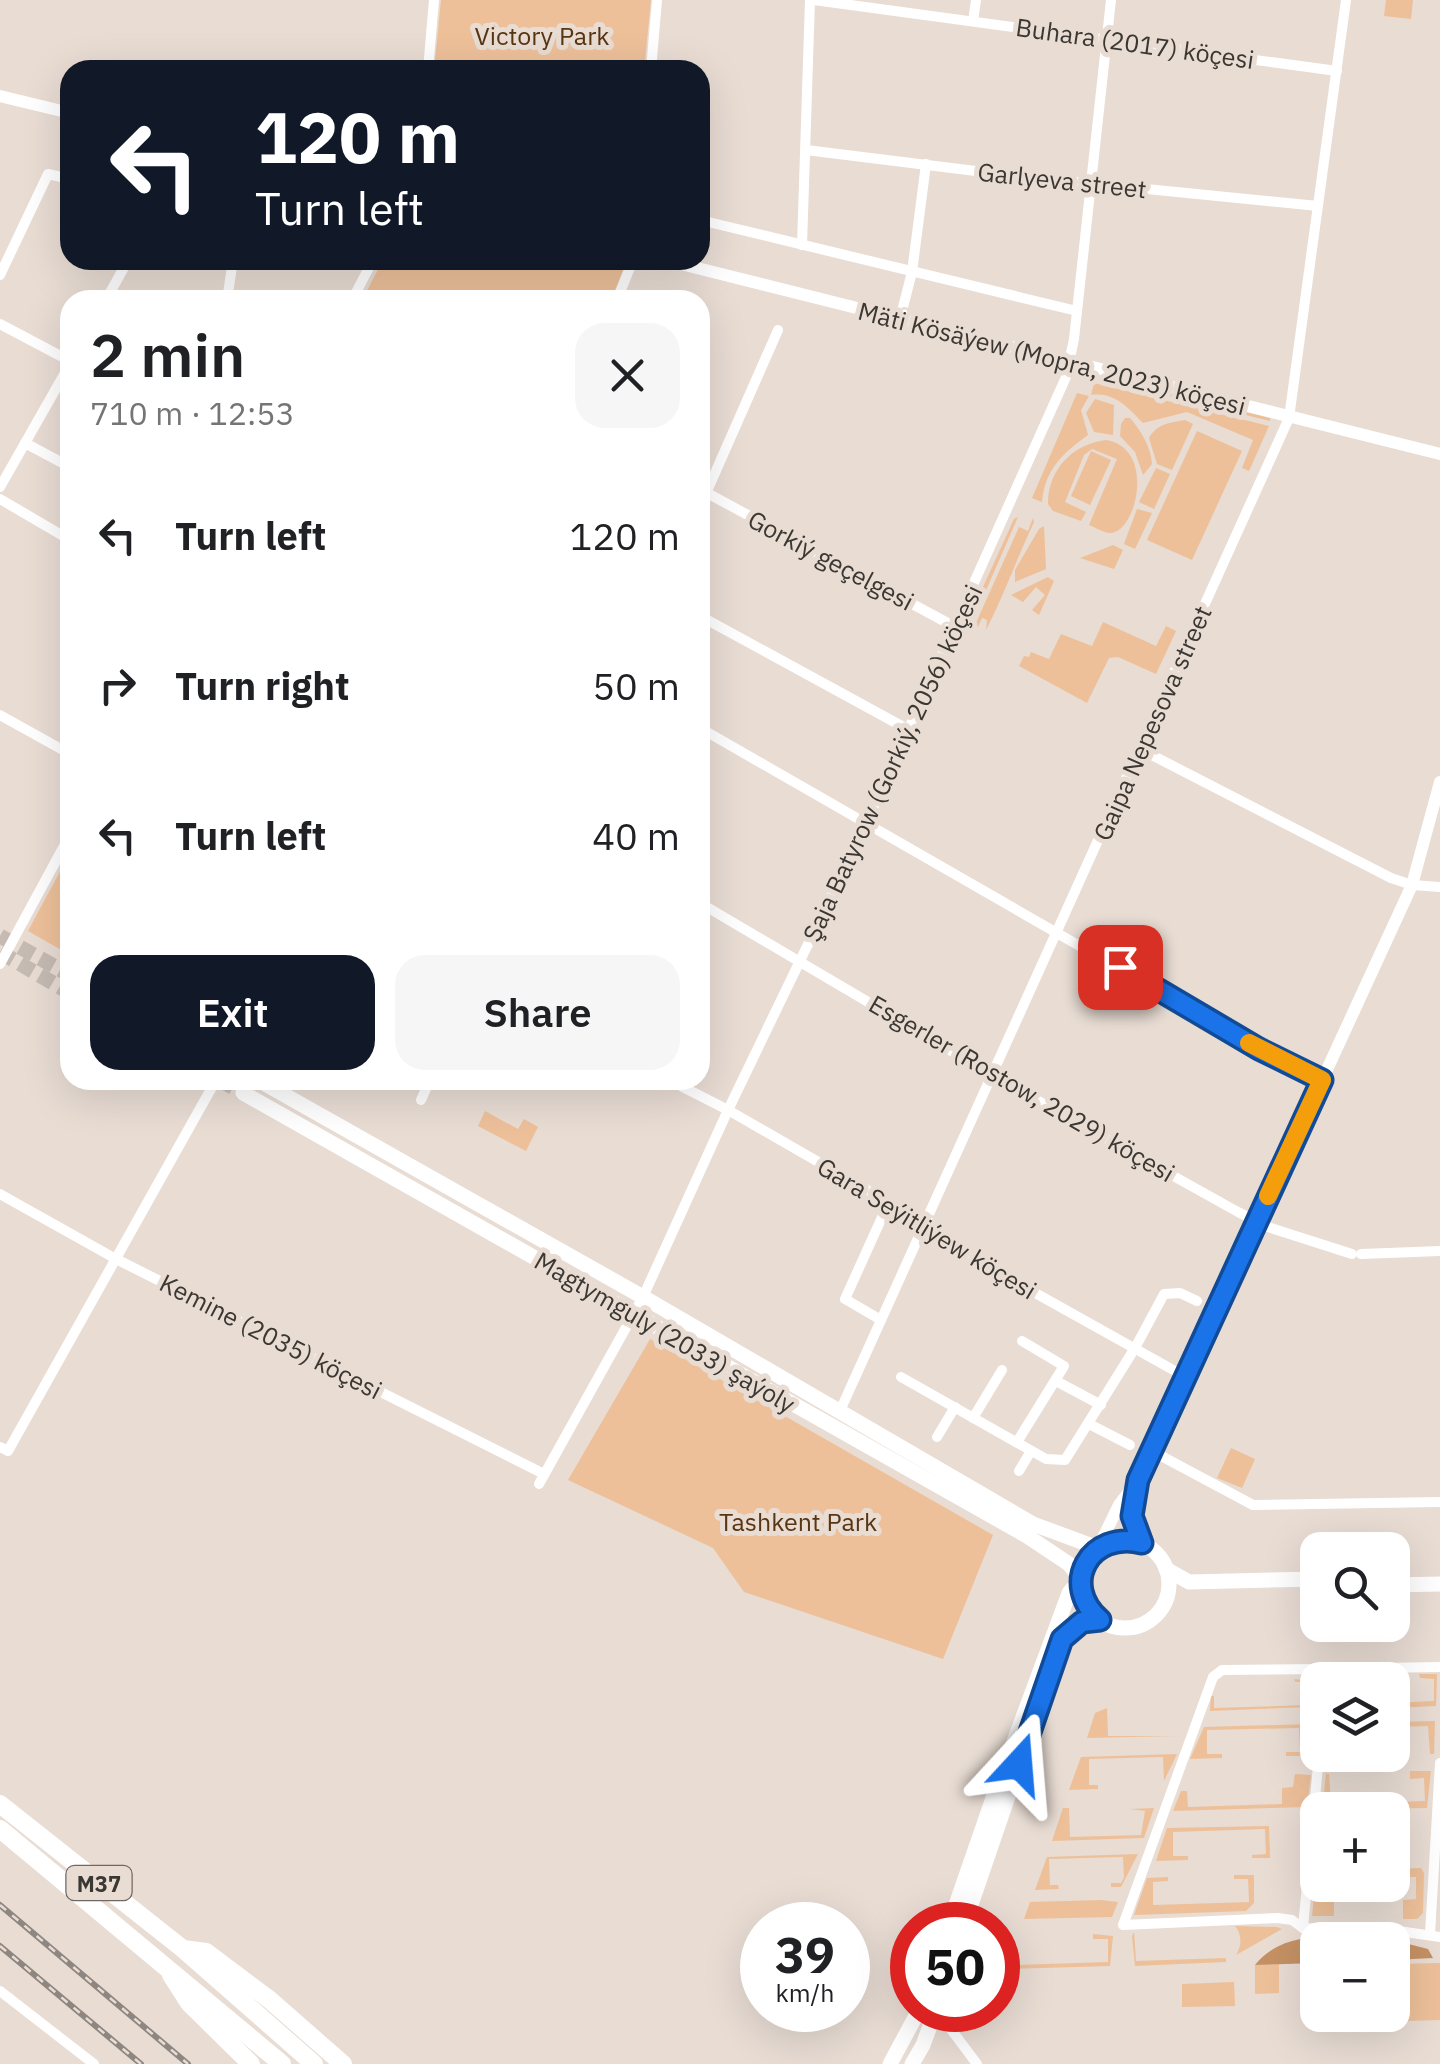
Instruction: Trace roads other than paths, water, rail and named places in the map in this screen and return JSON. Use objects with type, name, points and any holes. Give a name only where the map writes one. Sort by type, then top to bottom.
[{"type":"highway","name":"M37","points":[[0,1804],[182,1949],[314,2064]]},
{"type":"highway","name":"M37","points":[[0,1829],[282,2064]]},
{"type":"highway","points":[[182,1949],[206,1952],[270,2000],[342,2064]]},
{"type":"highway","points":[[163,1962],[189,2003],[251,2064]]},
{"type":"main road","name":"Magtymguly (2033) şaýoly","points":[[276,1090],[643,1297],[1033,1524],[1098,1548]]},
{"type":"main road","name":"Magtymguly (2033) şaýoly","points":[[243,1093],[1027,1536],[1068,1564],[1080,1579]]},
{"type":"main road","points":[[958,1902],[1069,1593],[1090,1556],[1098,1548],[1119,1540],[1142,1543],[1160,1558],[1166,1569],[1165,1602]]},
{"type":"main road","points":[[1166,1569],[1190,1582],[1300,1579]]},
{"type":"main road","points":[[1410,1577],[1440,1576]]},
{"type":"main road","points":[[1080,1579],[1084,1602],[1100,1620],[1112,1626],[1138,1626],[1165,1602],[1192,1590],[1300,1587]]},
{"type":"main road","points":[[1410,1585],[1440,1584]]},
{"type":"main road","points":[[972,1902],[1062,1639],[1082,1622],[1100,1620]]},
{"type":"main road","points":[[890,2064],[913,2032]]},
{"type":"main road","points":[[912,2064],[922,2032]]},
{"type":"street","points":[[429,60],[434,0]]},
{"type":"street","points":[[652,60],[658,0]]},
{"type":"street","points":[[802,245],[812,0]]},
{"type":"street","name":"Buhara (2017) köçesi","points":[[812,0],[1337,71]]},
{"type":"street","points":[[974,21],[976,0]]},
{"type":"street","name":"Şaja Batyrow (Gorkiý, 2056) köçesi","points":[[542,1479],[643,1297],[867,822],[1070,362],[1111,0]]},
{"type":"street","name":"Gaipa Nepesova street","points":[[840,1413],[1289,418],[1346,0]]},
{"type":"street","points":[[0,96],[60,111]]},
{"type":"street","name":"Garlyeva street","points":[[806,150],[1318,206]]},
{"type":"street","points":[[900,320],[912,272],[926,164]]},
{"type":"street","points":[[0,276],[48,174],[60,177]]},
{"type":"street","points":[[710,222],[1077,311]]},
{"type":"street","name":"Mäti Kösäýew (Mopra, 2023) köçesi","points":[[702,270],[1440,454]]},
{"type":"street","points":[[707,270],[713,273]]},
{"type":"street","points":[[0,324],[60,357]]},
{"type":"street","points":[[710,486],[778,330]]},
{"type":"street","points":[[0,488],[60,380]]},
{"type":"street","points":[[25,444],[60,461]]},
{"type":"street","name":"Gorkiý geçelgesi","points":[[710,495],[955,626]]},
{"type":"street","points":[[0,499],[60,534]]},
{"type":"street","points":[[710,621],[909,730]]},
{"type":"street","points":[[0,715],[60,748]]},
{"type":"street","points":[[710,734],[1059,932],[1257,1053],[1322,1080]]},
{"type":"street","points":[[1140,749],[1329,847],[1412,885],[1440,887]]},
{"type":"street","points":[[1142,1543],[1132,1516],[1138,1480],[1412,885],[1440,782]]},
{"type":"street","points":[[0,964],[60,853]]},
{"type":"street","name":"Esgerler (Rostow, 2029) köçesi","points":[[710,909],[992,1074],[1256,1221],[1330,1249],[1356,1254],[1440,1251]]},
{"type":"street","points":[[0,1447],[8,1451],[210,1090]]},
{"type":"street","points":[[422,1100],[426,1090]]},
{"type":"street","name":"Gara Seýitliýew köçesi","points":[[689,1090],[926,1224],[994,1270],[1184,1376]]},
{"type":"street","name":"Kemine (2035) köçesi","points":[[0,1194],[116,1259],[542,1479]]},
{"type":"street","points":[[881,1320],[845,1299],[888,1204]]},
{"type":"street","points":[[901,1377],[1046,1459],[1065,1460],[1164,1294],[1180,1292],[1197,1301]]},
{"type":"street","points":[[1017,1442],[1063,1364],[1022,1340]]},
{"type":"street","points":[[974,1418],[1002,1370]]},
{"type":"street","points":[[1056,1381],[1100,1405]]},
{"type":"street","points":[[937,1437],[955,1408]]},
{"type":"street","points":[[1089,1424],[1130,1444]]},
{"type":"street","points":[[1150,1450],[1253,1505],[1440,1502]]},
{"type":"street","points":[[1019,1471],[1032,1451]]},
{"type":"street","points":[[1098,1548],[1119,1506],[1138,1480]]},
{"type":"street","points":[[1410,1669],[1440,1667]]},
{"type":"street","points":[[1300,1673],[1222,1670],[1213,1677],[1123,1925],[1278,1918],[1292,1920],[1300,1926]]},
{"type":"street","points":[[1410,1933],[1435,1936],[1440,1763]]},
{"type":"street","points":[[1303,1922],[1317,1772]]},
{"type":"street","points":[[0,1991],[94,2064]]},
{"type":"street","points":[[953,2032],[976,2064]]},
{"type":"tunnel","points":[[0,936],[60,969]]},
{"type":"tunnel","points":[[0,952],[60,987]]},
{"type":"tunnel","points":[[238,1090],[243,1093]]},
{"type":"railway","points":[[0,1905],[188,2064]]},
{"type":"railway","points":[[0,1946],[141,2064]]},
{"type":"park label","name":"Victory Park","points":[[542,35]]},
{"type":"park label","name":"Tashkent Park","points":[[798,1521]]}]
